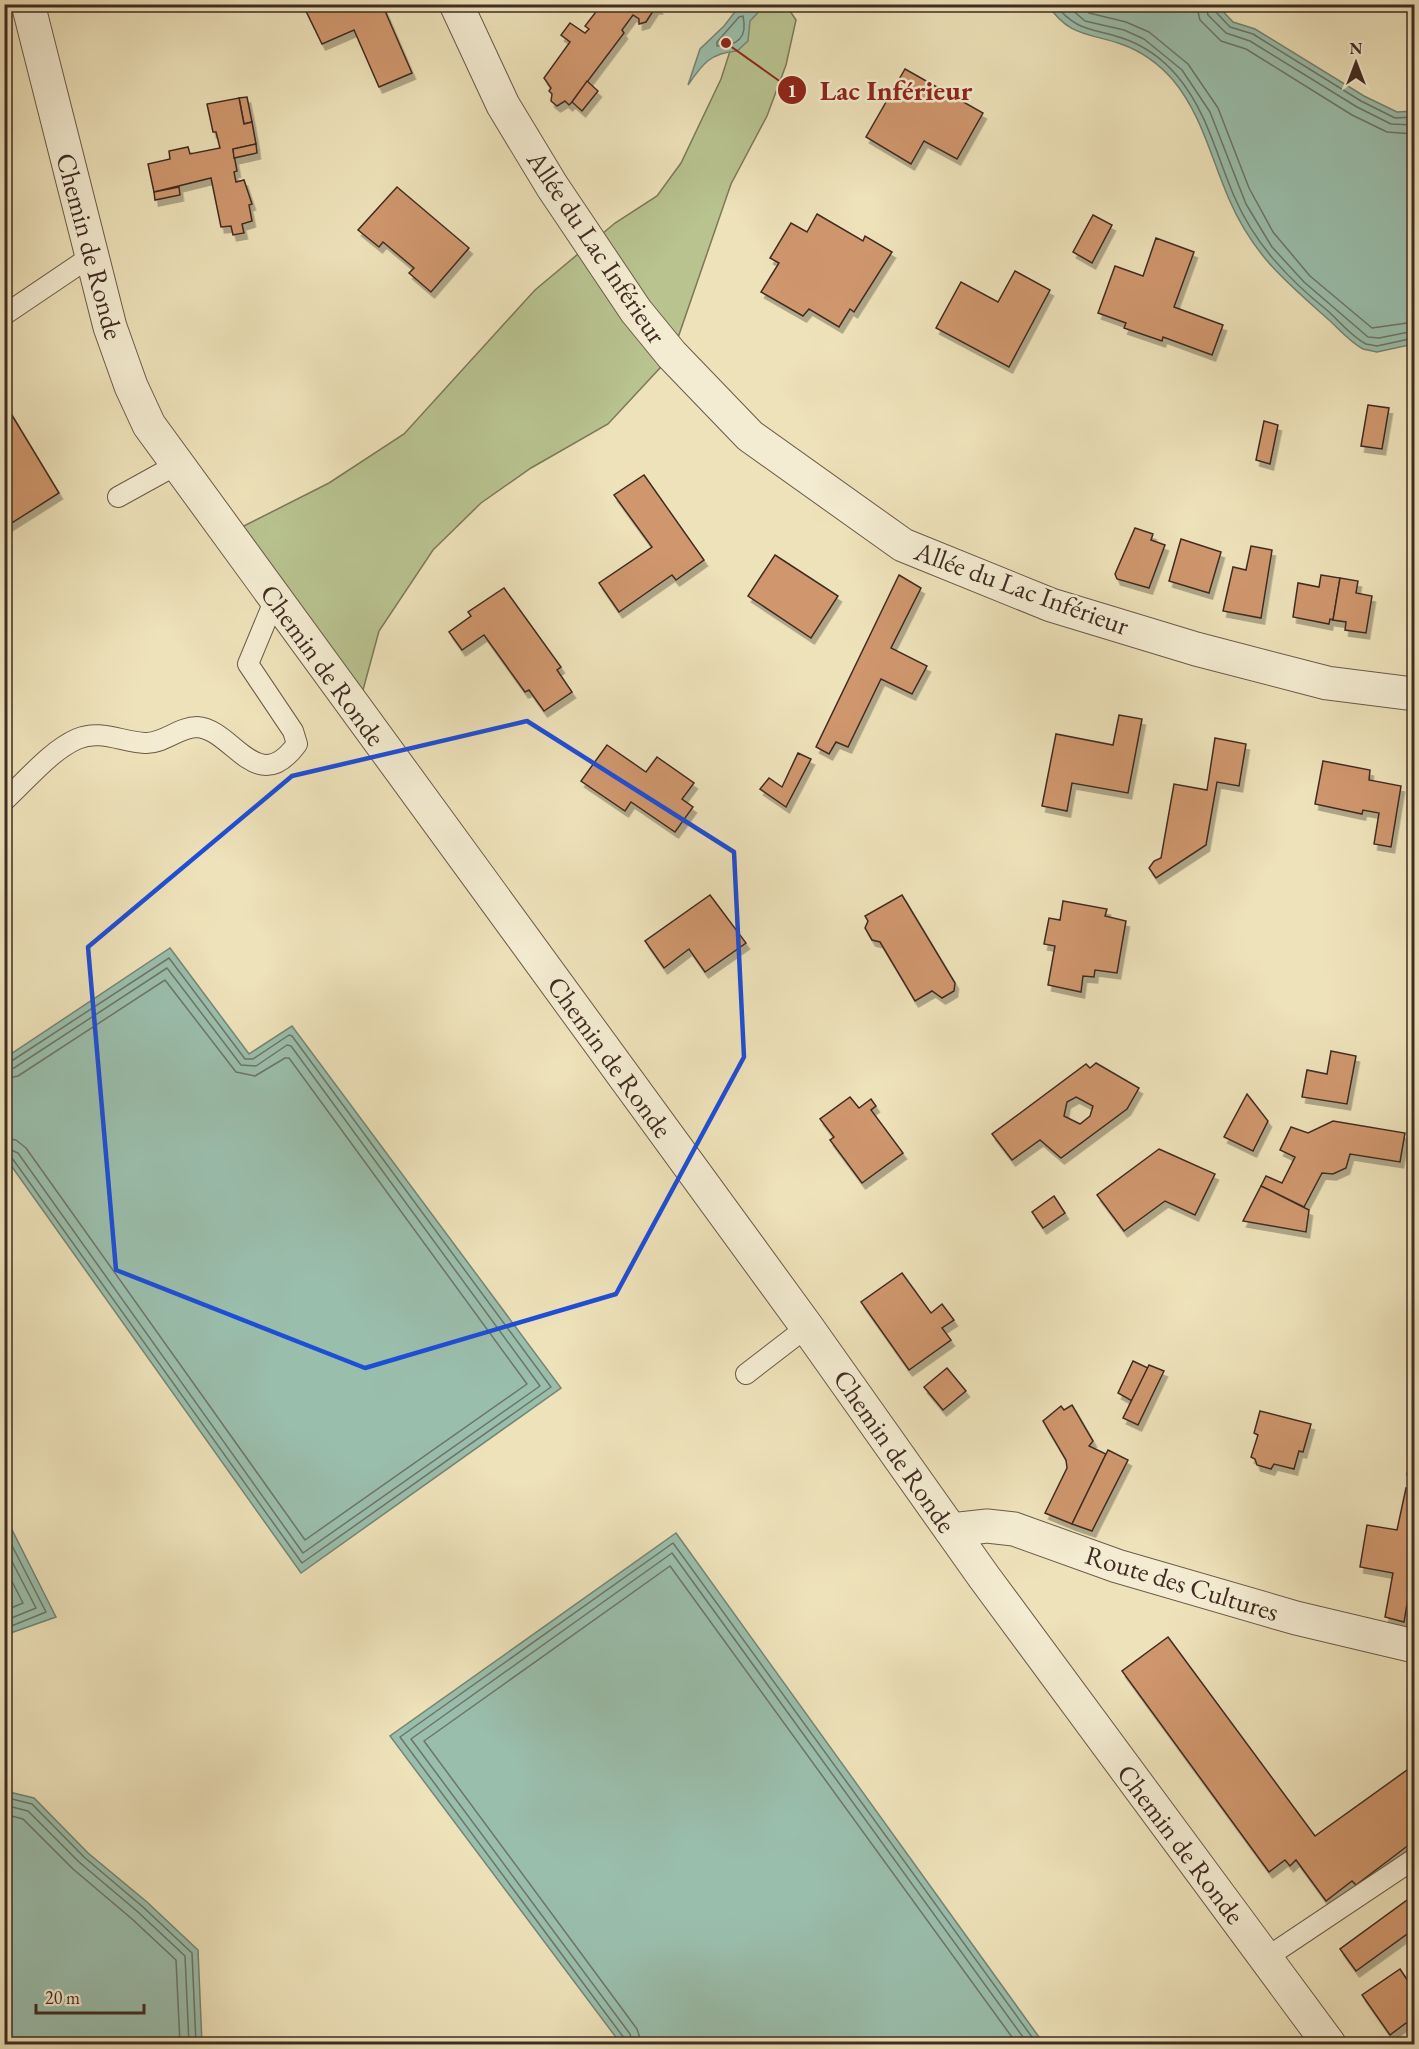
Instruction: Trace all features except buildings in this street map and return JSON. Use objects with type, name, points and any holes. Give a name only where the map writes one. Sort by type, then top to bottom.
[{"type":"street","name":"Chemin de Ronde","points":[[28,4],[90,257],[130,386],[149,425],[807,1327],[951,1530],[1329,2044]]},
{"type":"street","name":"Allée du Lac Inférieur","points":[[456,4],[503,105],[552,186],[636,311],[672,355],[759,443],[903,545],[1051,605],[1196,649],[1327,683],[1414,694]]},
{"type":"street","name":"Route des Cultures","points":[[951,1530],[987,1526],[1014,1529],[1128,1569],[1296,1618],[1414,1646]]},
{"type":"lane","points":[[4,315],[90,257]]},
{"type":"lane","points":[[118,497],[176,465]]},
{"type":"lane","points":[[4,801],[59,751],[77,739],[99,734],[146,743],[196,727],[208,731],[254,762],[270,765],[288,756],[297,744],[293,731],[248,664],[275,599]]},
{"type":"lane","points":[[746,1374],[807,1327]]},
{"type":"lane","points":[[1266,1958],[1414,1859]]},
{"type":"highlighted area","points":[[527,721],[734,852],[744,1057],[616,1294],[365,1368],[116,1270],[88,947],[292,776]]},
{"type":"shaded area","points":[[758,5],[786,5],[796,20],[786,65],[767,116],[731,184],[672,355],[608,424],[531,468],[481,503],[433,550],[379,631],[357,712],[228,534],[329,483],[404,434],[535,290],[615,223],[657,196],[681,163],[721,79],[730,51]]},
{"type":"water","points":[[741,4],[765,5],[750,21],[748,41],[737,51],[720,54],[708,60],[688,85],[700,49],[724,26]]},
{"type":"water","points":[[1048,5],[1217,5],[1233,22],[1255,29],[1364,96],[1397,112],[1414,111],[1414,344],[1377,352],[1363,349],[1298,293],[1260,252],[1238,219],[1199,122],[1173,80],[1156,63],[1136,50],[1072,29]]},
{"type":"water","points":[[170,948],[249,1054],[292,1026],[561,1388],[301,1573],[5,1157],[5,1058]]},
{"type":"water","points":[[5,1516],[56,1617],[4,1635]]},
{"type":"water","points":[[676,1533],[1044,2044],[621,2044],[390,1736]]},
{"type":"water","points":[[5,1791],[34,1798],[88,1853],[147,1902],[198,1950],[202,2044],[5,2044]]},
{"type":"place","name":"Lac Inférieur","points":[[726,43]]}]
